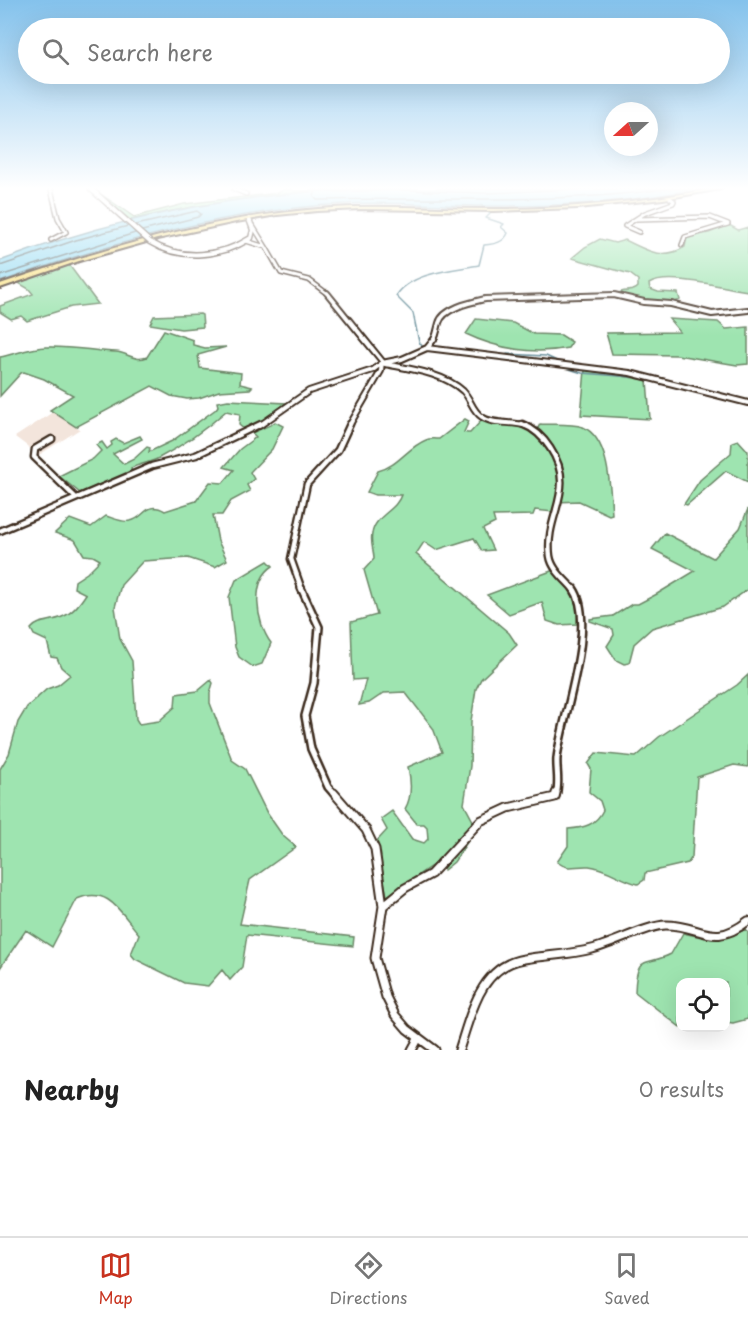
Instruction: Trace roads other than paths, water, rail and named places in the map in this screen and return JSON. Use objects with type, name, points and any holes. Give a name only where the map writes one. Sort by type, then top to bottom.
[{"type":"main road","points":[[0,286],[125,246],[162,238]]},
{"type":"street","points":[[51,240],[55,238]]},
{"type":"street","points":[[146,238],[164,251],[190,254],[214,251],[249,238]]},
{"type":"street","points":[[260,238],[281,273],[312,282],[326,294],[382,363],[429,375],[454,386],[466,394],[475,411],[482,418],[528,425],[550,448],[564,480],[559,508],[551,527],[550,557],[552,564],[576,594],[581,607],[579,650],[556,759],[560,780],[555,797],[508,808],[480,821],[432,874],[405,888],[383,906]]},
{"type":"street","points":[[682,245],[686,238]]},
{"type":"street","points":[[246,241],[266,247]]},
{"type":"street","points":[[0,531],[152,466],[191,457],[251,430],[309,391],[373,370],[382,363],[427,348],[438,335],[439,321],[443,315],[469,303],[485,299],[614,295],[644,302],[671,304],[718,315],[748,310]]},
{"type":"street","points":[[427,348],[630,373],[748,403]]},
{"type":"street","points":[[382,363],[381,371],[346,430],[338,450],[307,483],[291,554],[299,583],[319,627],[314,682],[305,716],[308,736],[318,768],[328,787],[366,830],[372,841],[380,874],[383,906],[376,947],[377,969],[386,998],[395,1015],[418,1039],[435,1050]]},
{"type":"street","points":[[52,439],[35,449],[34,457],[76,498]]},
{"type":"street","points":[[459,1050],[484,986],[500,967],[517,961],[566,955],[608,945],[662,925],[716,936],[726,935],[748,921]]},
{"type":"street","points":[[412,1050],[418,1039]]},
{"type":"water","points":[[66,238],[142,238],[84,254],[0,282],[0,261]]},
{"type":"waterway","points":[[422,346],[419,342],[413,313],[396,296],[403,288],[422,277],[479,265],[484,245],[505,238]]},
{"type":"waterway","points":[[430,350],[483,357]]},
{"type":"waterway","points":[[507,354],[546,356],[559,362]]},
{"type":"waterway","points":[[566,368],[582,373],[632,377]]}]
